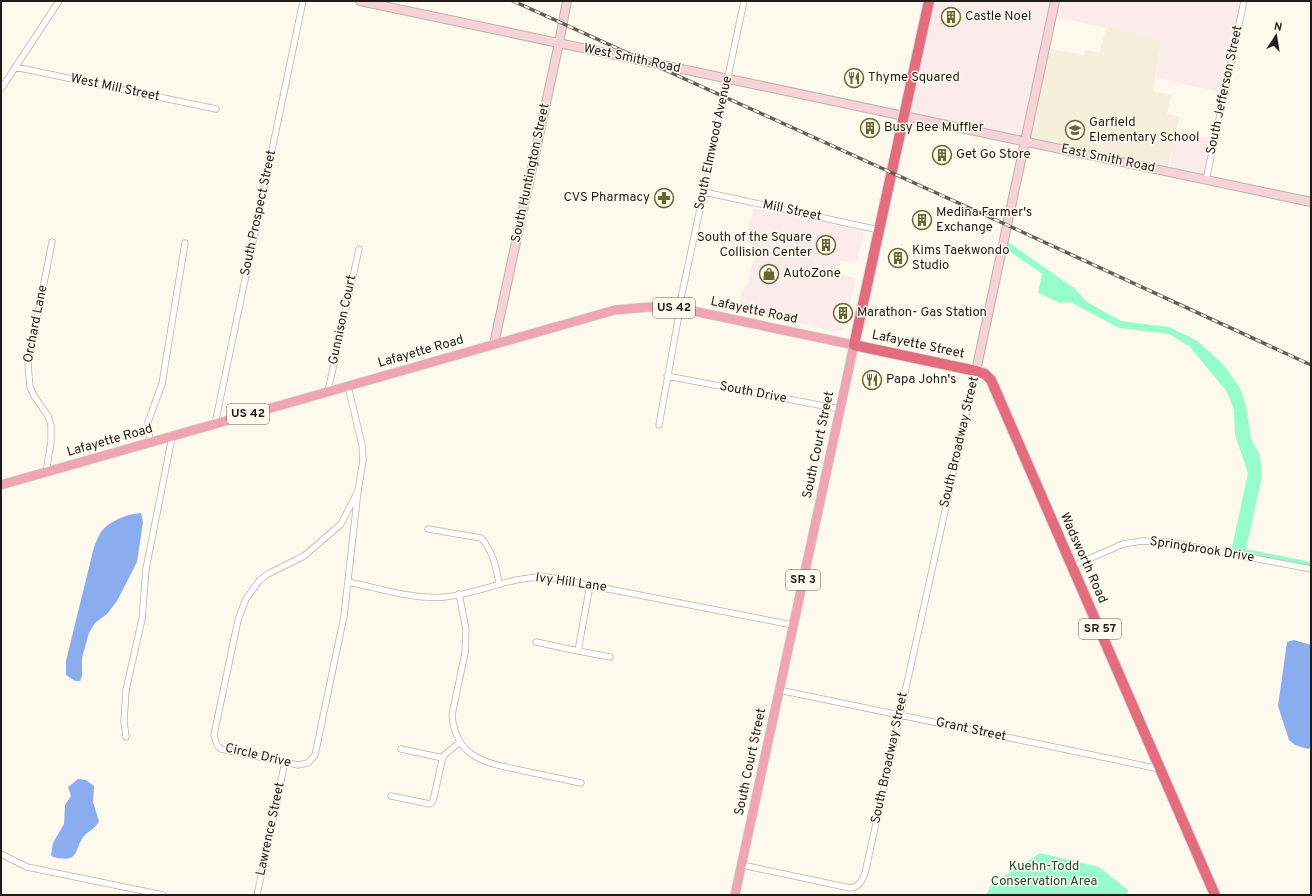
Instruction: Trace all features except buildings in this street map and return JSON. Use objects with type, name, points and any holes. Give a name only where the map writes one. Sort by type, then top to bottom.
[{"type":"highway","name":"South Court Street","points":[[854,345],[929,1]]},
{"type":"highway","name":"Lafayette Street","points":[[854,345],[976,371]]},
{"type":"highway","name":"Wadsworth Road","points":[[976,371],[985,374],[991,380],[1162,770],[1215,895]]},
{"type":"main road","name":"Lafayette Road","points":[[1,485],[615,310],[639,308],[679,308],[854,345]]},
{"type":"main road","name":"South Court Street","points":[[735,895],[854,345]]},
{"type":"street","points":[[1,89],[59,1]]},
{"type":"street","name":"South Prospect Street","points":[[215,424],[303,1]]},
{"type":"street","name":"West Smith Road","points":[[360,1],[904,116]]},
{"type":"street","name":"South Huntington Street","points":[[494,344],[567,1]]},
{"type":"street","name":"South Elmwood Avenue","points":[[659,425],[679,308],[744,1]]},
{"type":"street","name":"South Broadway Street","points":[[850,888],[855,887],[862,882],[865,873],[976,371],[1054,1]]},
{"type":"street","name":"South Jefferson Street","points":[[1206,180],[1244,1]]},
{"type":"street","name":"West Mill Street","points":[[15,67],[216,109]]},
{"type":"street","name":"East Smith Road","points":[[904,116],[1311,202]]},
{"type":"street","name":"Mill Street","points":[[704,192],[879,230]]},
{"type":"street","name":"Orchard Lane","points":[[46,472],[51,442],[51,425],[48,416],[34,396],[30,386],[28,365],[52,242]]},
{"type":"street","points":[[150,443],[148,422],[162,384],[185,243]]},
{"type":"street","name":"Gunnison Court","points":[[328,391],[359,249]]},
{"type":"street","name":"South Drive","points":[[667,376],[840,409]]},
{"type":"street","name":"Circle Drive","points":[[348,386],[362,445],[363,460],[358,491],[344,616],[315,755],[308,763],[304,765],[221,749],[214,740],[214,735],[240,614],[246,599],[259,581],[268,574],[304,556],[341,524],[358,491]]},
{"type":"street","points":[[126,737],[124,722],[126,690],[142,619],[146,569],[172,437]]},
{"type":"street","points":[[428,529],[481,538],[487,545],[495,562],[500,583]]},
{"type":"street","name":"Springbrook Drive","points":[[1073,566],[1123,544],[1142,541],[1177,544],[1311,569]]},
{"type":"street","name":"Ivy Hill Lane","points":[[348,582],[424,597],[440,597],[459,594],[500,583],[535,577],[590,585],[794,625]]},
{"type":"street","points":[[578,651],[590,585]]},
{"type":"street","points":[[459,594],[466,628],[466,641],[465,653],[452,715],[455,733],[460,742],[471,754],[487,763],[581,783]]},
{"type":"street","points":[[536,642],[610,657]]},
{"type":"street","name":"Grant Street","points":[[779,690],[1162,770]]},
{"type":"street","points":[[391,796],[430,804],[433,801],[443,758],[460,742]]},
{"type":"street","points":[[401,749],[443,758]]},
{"type":"street","name":"Lawrence Street","points":[[257,895],[285,762]]},
{"type":"street","points":[[1,854],[27,867],[163,895]]},
{"type":"street","points":[[742,865],[850,888],[848,895]]},
{"type":"shaded area","points":[[929,1],[1244,1],[1224,93],[1156,78],[1162,40],[1052,16],[1024,142],[904,117]]},
{"type":"shaded area","points":[[1106,27],[1162,40],[1153,91],[1171,95],[1167,114],[1180,117],[1167,172],[1024,142],[1044,48],[1084,55],[1085,50],[1100,52]]},
{"type":"shaded area","points":[[1177,131],[1214,139],[1206,180],[1168,172]]},
{"type":"shaded area","points":[[753,208],[864,231],[857,263],[840,261],[837,273],[856,278],[845,327],[836,332],[738,308],[742,292],[748,283],[756,249],[746,242]]},
{"type":"green space","points":[[1004,239],[1074,288],[1087,302],[1121,321],[1169,327],[1196,340],[1222,363],[1240,388],[1246,406],[1251,439],[1260,455],[1262,476],[1246,549],[1311,562],[1311,567],[1231,552],[1248,473],[1235,435],[1234,410],[1227,392],[1190,347],[1169,334],[1119,328],[1070,302],[1060,303],[1038,293],[1042,274],[1002,246]]},
{"type":"green space","name":"Kuehn-Todd Conservation Area","points":[[1040,853],[1099,867],[1128,890],[1127,895],[986,895],[991,885]]},
{"type":"water","points":[[141,513],[143,522],[137,562],[117,601],[107,614],[95,623],[89,633],[82,658],[82,676],[80,681],[75,681],[66,675],[66,661],[94,547],[104,528],[113,521]]},
{"type":"water","points":[[1294,640],[1311,645],[1311,747],[1308,749],[1295,745],[1289,740],[1278,706],[1287,642]]},
{"type":"water","points":[[78,779],[86,780],[94,786],[93,802],[99,821],[95,827],[81,840],[73,857],[62,859],[53,857],[51,855],[53,843],[64,824],[65,805],[71,796],[68,787]]},
{"type":"railway","points":[[513,1],[1007,225],[1311,365]]},
{"type":"place","name":"Castle Noel","points":[[951,17]]},
{"type":"place","name":"Thyme Squared","points":[[854,78]]},
{"type":"place","name":"Busy Bee Muffler","points":[[870,128]]},
{"type":"place","name":"Garfield Elementary School","points":[[1075,130]]},
{"type":"place","name":"Get Go Store","points":[[942,155]]},
{"type":"place","name":"CVS Pharmacy","points":[[664,198]]},
{"type":"place","name":"Medina Farmer's Exchange","points":[[922,220]]},
{"type":"place","name":"South of the Square Collision Center","points":[[826,245]]},
{"type":"place","name":"Kims Taekwondo Studio","points":[[898,258]]},
{"type":"place","name":"AutoZone","points":[[769,274]]},
{"type":"place","name":"Marathon- Gas Station","points":[[843,313]]},
{"type":"place","name":"Papa John's","points":[[872,380]]}]
